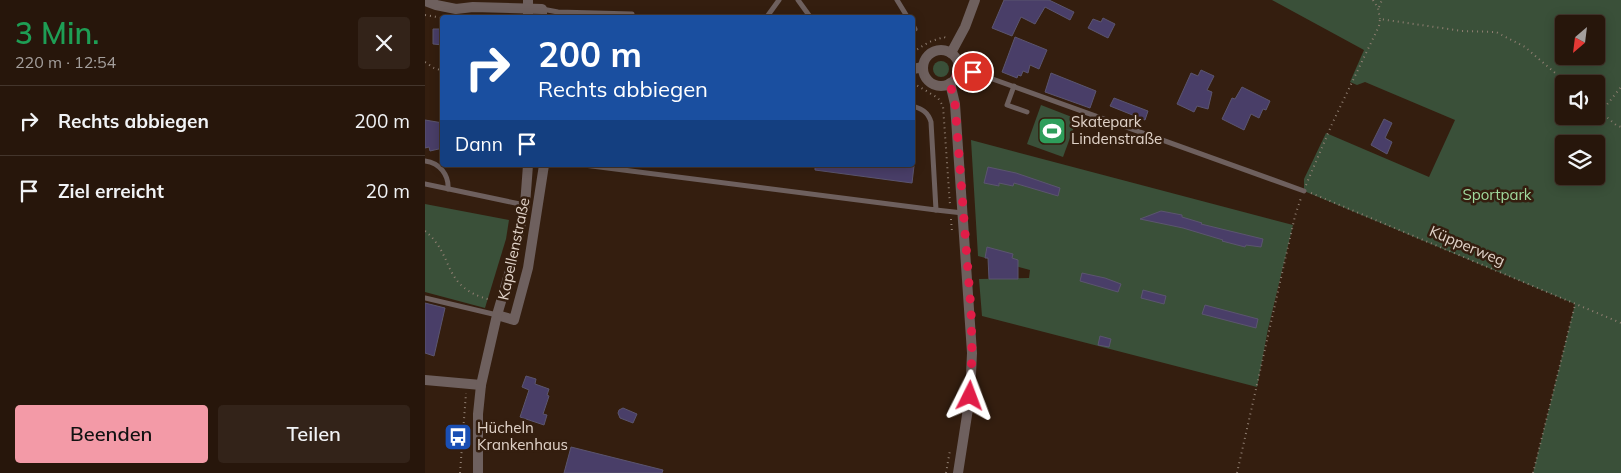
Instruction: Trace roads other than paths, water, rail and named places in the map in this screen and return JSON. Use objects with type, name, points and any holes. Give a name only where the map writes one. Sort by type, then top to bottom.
[{"type":"street","points":[[951,53],[965,27],[975,0]]},
{"type":"street","points":[[425,1],[456,9],[473,7],[528,9],[542,13]]},
{"type":"street","points":[[942,50],[951,53],[957,60],[958,73],[950,83],[938,85],[930,82],[918,68],[933,52],[942,50]]},
{"type":"street","points":[[950,83],[955,104],[972,353],[970,396],[958,473]]},
{"type":"street","name":"Kapellenstraße","points":[[478,473],[478,414],[481,384],[525,205],[528,167]]},
{"type":"street","name":"Kapellenstraße","points":[[497,315],[514,320],[528,268],[545,167]]},
{"type":"street","points":[[425,380],[481,384]]},
{"type":"lane","points":[[767,15],[779,0]]},
{"type":"lane","points":[[798,0],[809,15]]},
{"type":"lane","points":[[897,0],[906,15]]},
{"type":"lane","points":[[542,13],[632,14]]},
{"type":"lane","points":[[958,73],[973,72],[1304,191]]},
{"type":"lane","points":[[1014,86],[1007,105],[1027,112]]},
{"type":"lane","points":[[915,107],[929,115],[931,122],[935,210]]},
{"type":"lane","points":[[425,161],[432,162],[441,169],[449,179],[448,189]]},
{"type":"lane","points":[[600,167],[963,213]]},
{"type":"lane","points":[[425,184],[525,205]]},
{"type":"lane","points":[[425,298],[497,315]]},
{"type":"place","name":"Skatepark Lindenstraße","points":[[1052,131]]},
{"type":"place","name":"Hücheln Krankenhaus","points":[[458,437]]},
{"type":"park label","name":"Sportpark","points":[[1497,195]]}]
